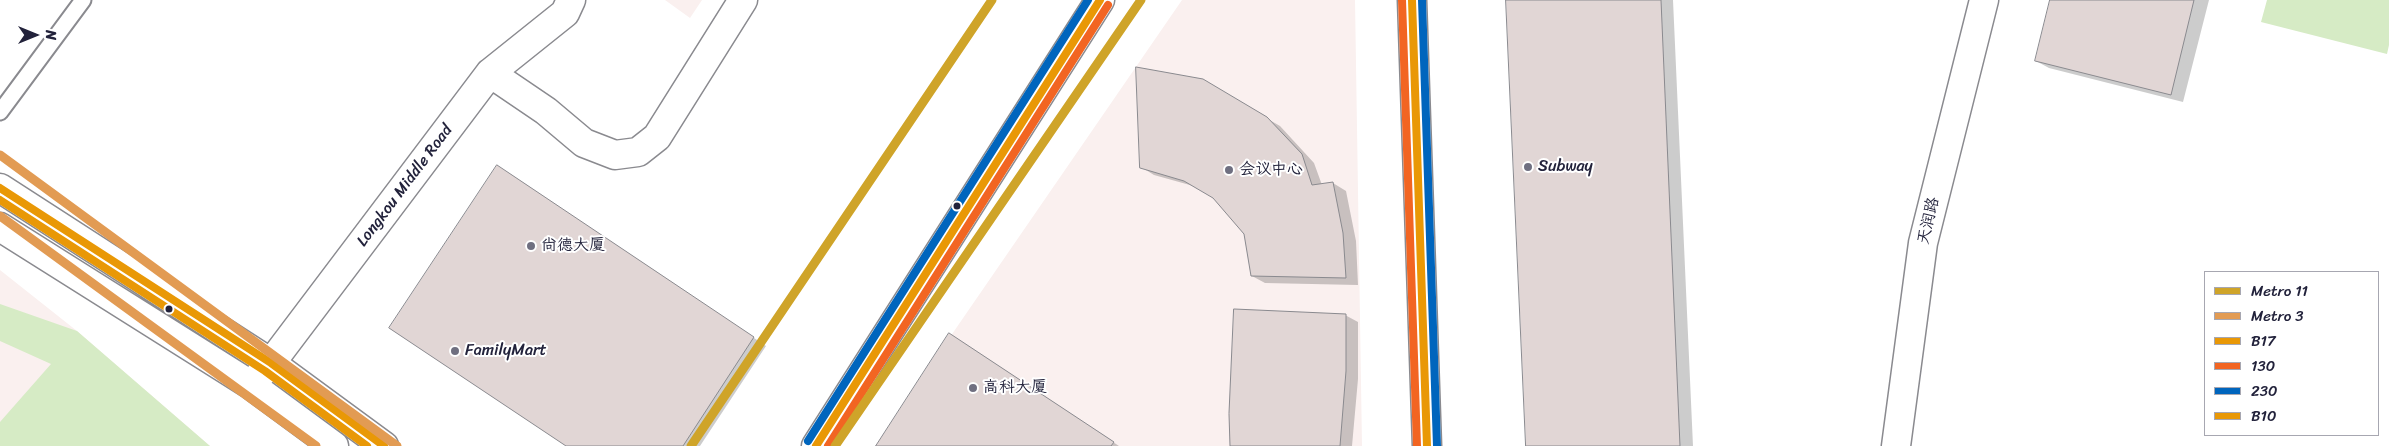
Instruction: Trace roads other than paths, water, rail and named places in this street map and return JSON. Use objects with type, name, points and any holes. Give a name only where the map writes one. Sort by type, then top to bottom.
[{"type":"main road","name":"Longkou Middle Road","points":[[251,385],[271,363],[490,73],[565,13],[571,0]]},
{"type":"main road","points":[[490,73],[546,111],[584,142],[615,155],[638,152],[657,137],[743,0]]},
{"type":"main road","points":[[816,446],[1100,0]]},
{"type":"main road","points":[[1412,0],[1427,446]]},
{"type":"main road","name":"天润路","points":[[1896,446],[1923,243],[1984,0]]},
{"type":"main road","points":[[0,188],[271,363],[384,446]]},
{"type":"main road","points":[[0,227],[251,385],[334,446]]},
{"type":"lane","points":[[0,112],[83,0]]},
{"type":"metro line","name":"11","points":[[691,446],[992,0]]},
{"type":"metro line","name":"11","points":[[835,446],[1141,0]]},
{"type":"metro line","name":"3","points":[[0,155],[397,446]]},
{"type":"metro line","name":"3","points":[[0,216],[316,446]]},
{"type":"place","name":"Subway","points":[[1528,167]]},
{"type":"place","name":"会议中心","points":[[1229,170]]},
{"type":"place","name":"尚德大厦","points":[[531,246]]},
{"type":"place","name":"FamilyMart","points":[[455,351]]},
{"type":"place","name":"高科大厦","points":[[973,388]]}]
